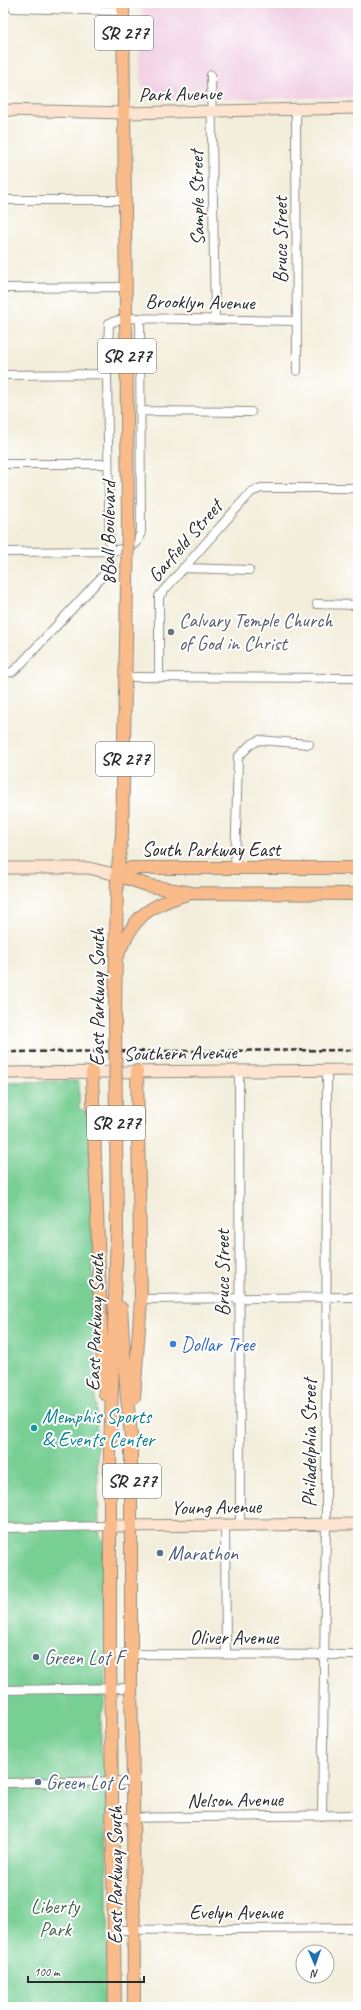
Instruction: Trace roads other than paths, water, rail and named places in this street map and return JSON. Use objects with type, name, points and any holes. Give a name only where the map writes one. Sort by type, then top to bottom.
[{"type":"main road","name":"SR 277","points":[[123,7],[125,195]]},
{"type":"main road","name":"Park Avenue","points":[[3,110],[125,113],[358,108]]},
{"type":"main road","name":"8Ball Boulevard","points":[[117,875],[122,835],[128,522],[125,195]]},
{"type":"main road","points":[[3,868],[88,868],[117,875]]},
{"type":"main road","name":"South Parkway East","points":[[117,875],[131,868],[358,868]]},
{"type":"main road","name":"South Parkway East","points":[[117,875],[150,886],[192,893],[358,894]]},
{"type":"main road","name":"East Parkway South","points":[[114,2007],[110,1654],[112,1526],[110,1451],[117,1235],[115,961],[117,875]]},
{"type":"main road","points":[[115,961],[131,927],[141,915],[155,905],[192,893]]},
{"type":"main road","name":"Southern Avenue","points":[[3,1073],[358,1070]]},
{"type":"main road","points":[[132,1435],[141,1299],[137,1071]]},
{"type":"main road","points":[[92,1072],[102,1352],[110,1451]]},
{"type":"main road","name":"East Parkway South","points":[[117,1235],[127,1398],[132,1435],[130,1688],[134,1818],[134,2007]]},
{"type":"main road","name":"Young Avenue","points":[[112,1526],[358,1524]]},
{"type":"street","points":[[13,8],[123,7]]},
{"type":"street","name":"Sample Street","points":[[212,75],[215,320]]},
{"type":"street","name":"Bruce Street","points":[[296,109],[297,371]]},
{"type":"street","points":[[3,200],[125,195]]},
{"type":"street","name":"Brooklyn Avenue","points":[[3,288],[126,287]]},
{"type":"street","points":[[3,673],[12,672],[19,666],[110,568],[111,551],[107,374],[110,322],[126,318]]},
{"type":"street","name":"Brooklyn Avenue","points":[[126,318],[297,321]]},
{"type":"street","points":[[3,552],[111,551],[132,547],[137,542],[141,532],[140,318]]},
{"type":"street","points":[[3,375],[107,374]]},
{"type":"street","points":[[140,411],[251,412]]},
{"type":"street","points":[[3,464],[108,464]]},
{"type":"street","name":"Garfield Street","points":[[159,677],[159,596],[251,492],[261,488],[358,488]]},
{"type":"street","points":[[183,568],[249,570]]},
{"type":"street","points":[[317,604],[358,604]]},
{"type":"street","points":[[126,677],[358,678]]},
{"type":"street","points":[[236,868],[238,757],[250,745],[259,740],[309,744]]},
{"type":"street","name":"Bruce Street","points":[[239,1070],[240,1525]]},
{"type":"street","name":"Philadelphia Street","points":[[322,1816],[323,1654],[326,1524],[327,1070]]},
{"type":"street","points":[[141,1299],[358,1297]]},
{"type":"street","points":[[225,1525],[226,1654]]},
{"type":"street","name":"Young Avenue","points":[[3,1528],[112,1526]]},
{"type":"street","name":"Oliver Avenue","points":[[110,1654],[358,1655]]},
{"type":"street","points":[[3,1690],[130,1688]]},
{"type":"street","points":[[3,1783],[133,1781]]},
{"type":"street","name":"Nelson Avenue","points":[[112,1818],[358,1815]]},
{"type":"street","name":"Evelyn Avenue","points":[[114,1930],[358,1928]]},
{"type":"railway","points":[[3,1052],[358,1050]]},
{"type":"place","name":"Calvary Temple Church of God in Christ","points":[[171,632]]},
{"type":"place","name":"Dollar Tree","points":[[173,1344]]},
{"type":"place","name":"Memphis Sports & Events Center","points":[[34,1428]]},
{"type":"place","name":"Marathon","points":[[160,1553]]},
{"type":"place","name":"Green Lot F","points":[[36,1657]]},
{"type":"place","name":"Green Lot C","points":[[38,1782]]},
{"type":"park label","name":"Liberty Park","points":[[55,1918]]}]
